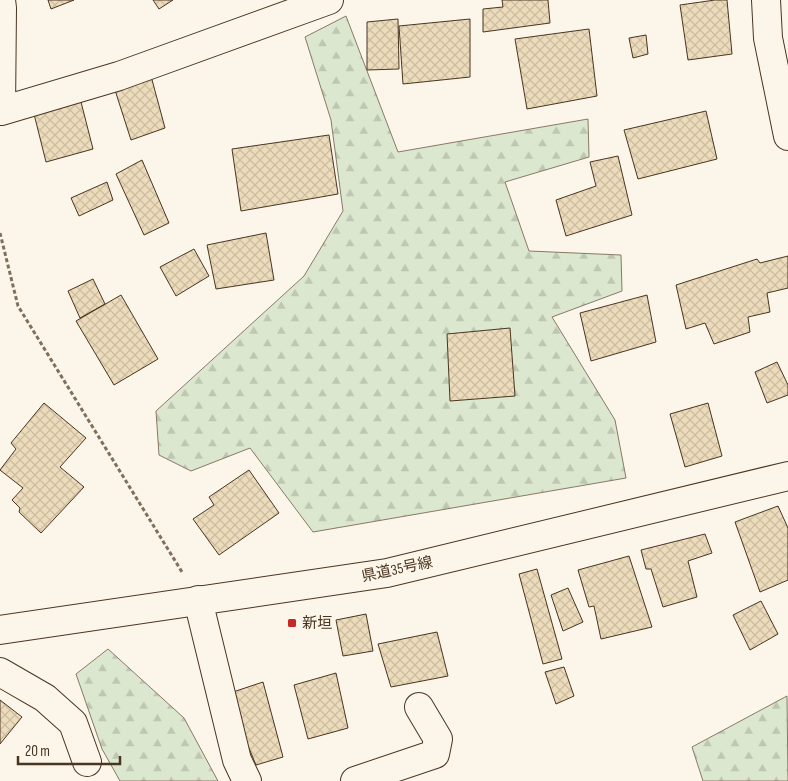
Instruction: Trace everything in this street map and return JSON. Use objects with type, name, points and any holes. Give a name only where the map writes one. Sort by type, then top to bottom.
[{"type":"street","points":[[1,0],[1,111],[119,76],[329,0]]},
{"type":"street","points":[[766,0],[768,38],[788,136]]},
{"type":"street","name":"県道35号線","points":[[0,629],[387,573],[788,476]]},
{"type":"street","points":[[198,600],[237,760],[248,781]]},
{"type":"street","points":[[0,672],[45,698],[73,723],[87,762]]},
{"type":"street","points":[[355,781],[435,754],[438,739],[419,707]]},
{"type":"path","points":[[0,234],[18,306],[182,573]]},
{"type":"green space","points":[[346,16],[398,152],[588,119],[589,157],[505,182],[529,251],[621,255],[622,291],[552,317],[615,420],[626,478],[313,532],[250,448],[191,471],[159,455],[156,411],[304,276],[343,211],[331,120],[305,37]]},
{"type":"green space","points":[[108,649],[184,718],[218,781],[120,781],[102,749],[76,674]]},
{"type":"green space","points":[[787,696],[788,781],[703,781],[692,747]]},
{"type":"building","points":[[48,0],[74,0],[51,9]]},
{"type":"building","points":[[153,0],[173,0],[159,9]]},
{"type":"building","points":[[502,0],[548,0],[550,23],[483,32],[483,9],[503,7]]},
{"type":"building","points":[[727,0],[732,54],[688,60],[680,5]]},
{"type":"building","points":[[398,19],[399,69],[367,70],[367,22]]},
{"type":"building","points":[[470,19],[470,77],[403,84],[399,26]]},
{"type":"building","points":[[589,29],[597,96],[527,109],[515,39]]},
{"type":"building","points":[[646,35],[648,54],[633,58],[629,38]]},
{"type":"building","points":[[151,76],[165,128],[131,140],[114,87]]},
{"type":"building","points":[[81,102],[93,149],[46,162],[34,114]]},
{"type":"building","points":[[706,111],[717,159],[638,179],[624,130]]},
{"type":"building","points":[[329,135],[338,194],[241,211],[232,149]]},
{"type":"building","points":[[618,156],[632,215],[566,236],[556,200],[596,186],[590,162]]},
{"type":"building","points":[[142,160],[169,223],[144,235],[116,174]]},
{"type":"building","points":[[107,182],[113,200],[79,216],[71,198]]},
{"type":"building","points":[[266,233],[274,280],[216,289],[207,245]]},
{"type":"building","points":[[194,249],[209,276],[176,296],[160,267]]},
{"type":"building","points":[[788,256],[788,288],[767,293],[770,312],[748,317],[750,332],[714,344],[705,323],[686,329],[676,285],[757,259],[760,263]]},
{"type":"building","points":[[93,279],[105,304],[80,318],[68,291]]},
{"type":"building","points":[[121,295],[158,359],[114,385],[76,321]]},
{"type":"building","points":[[647,295],[656,342],[591,361],[580,313]]},
{"type":"building","points":[[510,328],[515,396],[450,401],[447,334]]},
{"type":"building","points":[[777,362],[788,385],[788,395],[767,403],[755,372]]},
{"type":"building","points":[[44,403],[86,438],[60,467],[84,487],[41,533],[19,512],[20,508],[12,500],[23,488],[0,470],[16,449],[11,443]]},
{"type":"building","points":[[708,403],[722,456],[685,467],[670,414]]},
{"type":"building","points":[[249,470],[279,513],[219,555],[193,519],[214,505],[209,497]]},
{"type":"building","points":[[778,506],[788,528],[788,580],[760,592],[735,522]]},
{"type":"building","points":[[705,534],[712,553],[688,561],[697,597],[663,607],[651,569],[646,569],[641,550]]},
{"type":"building","points":[[629,556],[652,627],[601,639],[594,606],[589,607],[578,570]]},
{"type":"building","points":[[537,569],[562,659],[543,664],[519,574]]},
{"type":"building","points":[[568,588],[583,622],[563,631],[551,595]]},
{"type":"building","points":[[761,601],[778,634],[750,650],[733,615]]},
{"type":"building","points":[[366,614],[373,651],[343,656],[336,620]]},
{"type":"building","points":[[437,632],[448,676],[391,687],[378,644]]},
{"type":"building","points":[[564,667],[574,696],[556,704],[545,672]]},
{"type":"building","points":[[336,673],[348,728],[308,739],[294,685]]},
{"type":"building","points":[[263,682],[283,757],[256,765],[246,741],[233,692]]},
{"type":"building","points":[[0,700],[22,717],[0,744]]},
{"type":"place","name":"新垣","points":[[292,623]]}]
